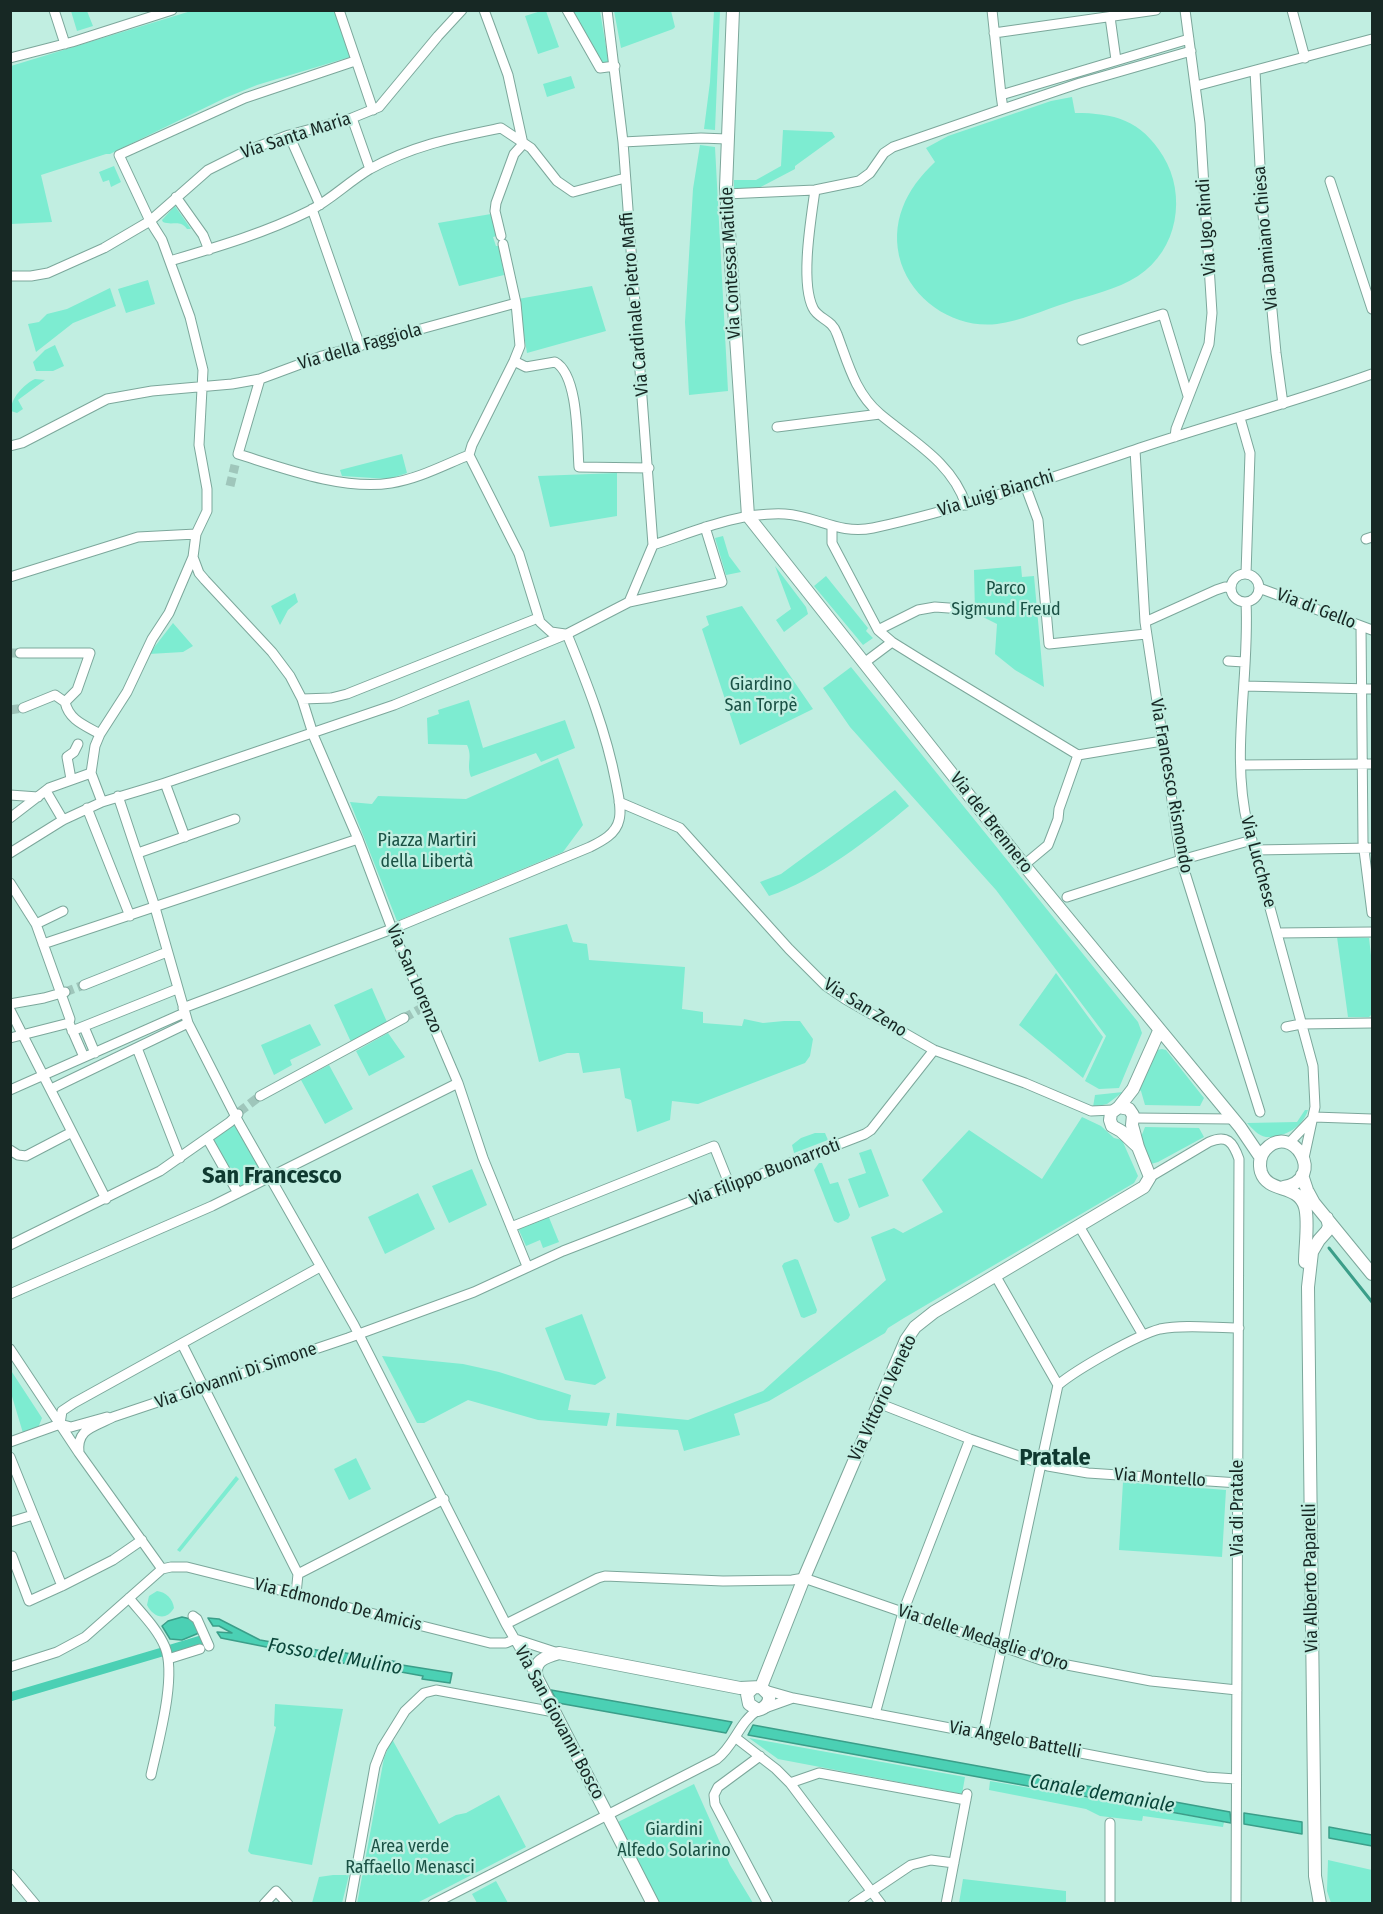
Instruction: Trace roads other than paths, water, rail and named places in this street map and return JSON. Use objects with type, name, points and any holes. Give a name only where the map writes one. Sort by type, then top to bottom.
[{"type":"main road","name":"Via Contessa Matilde","points":[[733,10],[726,194],[748,516]]},
{"type":"main road","name":"Via del Brennero","points":[[748,516],[1024,865],[1236,1123],[1261,1158]]},
{"type":"main road","points":[[1150,1177],[1138,1147],[1125,1125],[1110,1116],[1133,1089],[1159,1031]]},
{"type":"main road","points":[[1116,1109],[1129,1109],[1125,1125]]},
{"type":"main road","name":"Via del Brennero","points":[[1236,1123],[1270,1146]]},
{"type":"main road","points":[[1284,1187],[1295,1183],[1305,1167],[1304,1158],[1298,1149],[1289,1143],[1279,1142],[1270,1146],[1261,1158],[1260,1167],[1264,1178],[1273,1185],[1296,1193],[1302,1199],[1306,1209],[1306,1226],[1312,1235],[1344,1238]]},
{"type":"main road","points":[[1302,1175],[1309,1194],[1372,1274]]},
{"type":"main road","name":"Via Vittorio Veneto","points":[[759,1689],[878,1403],[906,1340],[915,1327],[934,1312],[1144,1187],[1150,1177]]},
{"type":"main road","points":[[1324,1235],[1329,1227],[1327,1218]]},
{"type":"main road","name":"Via Alberto Paparelli","points":[[1306,1226],[1314,1876],[1309,1904]]},
{"type":"main road","name":"Via Alberto Paparelli","points":[[1308,1280],[1313,1249],[1324,1235]]},
{"type":"main road","points":[[539,1683],[535,1669],[539,1661],[559,1653]]},
{"type":"main road","name":"Via Angelo Battelli","points":[[559,1653],[759,1689]]},
{"type":"main road","name":"Via San Giovanni Bosco","points":[[539,1683],[653,1904]]},
{"type":"main road","points":[[759,1689],[770,1698],[761,1709],[751,1707],[747,1701],[747,1694],[759,1689]]},
{"type":"main road","name":"Via Alberto Paparelli","points":[[1314,1876],[1320,1904]]},
{"type":"street","points":[[54,10],[64,44]]},
{"type":"street","points":[[10,58],[64,44],[172,10]]},
{"type":"street","points":[[339,10],[373,110]]},
{"type":"street","name":"Via Santa Maria","points":[[10,276],[48,273],[104,248],[150,221],[194,181],[222,162],[290,135],[373,110],[387,98],[462,10]]},
{"type":"street","points":[[567,10],[600,68],[614,65]]},
{"type":"street","name":"Via Cardinale Pietro Maffi","points":[[607,10],[623,142],[653,545]]},
{"type":"street","points":[[992,10],[1003,109]]},
{"type":"street","points":[[994,33],[1156,10]]},
{"type":"street","name":"Via Ugo Rindi","points":[[1176,438],[1176,429],[1209,344],[1212,314],[1196,86],[1185,10]]},
{"type":"street","points":[[1292,10],[1305,58]]},
{"type":"street","points":[[486,15],[508,75],[523,144]]},
{"type":"street","points":[[1110,17],[1116,60]]},
{"type":"street","points":[[1001,95],[1189,39]]},
{"type":"street","points":[[1196,86],[1372,39]]},
{"type":"street","points":[[726,194],[815,190],[859,182],[870,173],[884,153],[892,147],[1080,82],[1191,51]]},
{"type":"street","points":[[102,802],[91,773],[95,746],[100,734],[127,692],[152,639],[169,613],[193,557],[196,534],[207,511],[207,489],[199,445],[203,370],[190,317],[158,233],[119,155],[245,98],[355,62]]},
{"type":"street","name":"Via Damiano Chiesa","points":[[1255,71],[1262,204],[1283,404]]},
{"type":"street","points":[[352,118],[370,169]]},
{"type":"street","points":[[170,261],[209,250],[289,220],[316,207],[370,169],[412,149],[435,141],[501,128],[531,148],[548,171],[568,190],[573,192],[625,178]]},
{"type":"street","points":[[290,135],[316,207],[360,346]]},
{"type":"street","points":[[623,142],[727,139]]},
{"type":"street","points":[[523,144],[512,158],[495,211],[516,303],[519,346],[469,455],[519,554],[538,618],[543,627],[551,632],[567,634]]},
{"type":"street","points":[[1330,181],[1372,309]]},
{"type":"street","points":[[815,190],[807,252],[810,302],[814,311],[834,326],[859,389],[880,414],[944,465],[958,484],[966,505]]},
{"type":"street","points":[[176,197],[203,235],[209,250]]},
{"type":"street","name":"Via della Faggiola","points":[[10,447],[99,401],[152,391],[260,380],[322,356],[516,303]]},
{"type":"street","points":[[1082,340],[1163,314],[1188,396]]},
{"type":"street","points":[[514,361],[526,367],[555,362],[565,371],[575,411],[579,467],[649,468]]},
{"type":"street","name":"Via Luigi Bianchi","points":[[653,545],[705,527],[748,516],[793,515],[832,527],[859,530],[966,505],[1372,374]]},
{"type":"street","points":[[260,380],[238,454],[344,483],[370,485],[410,478],[469,455]]},
{"type":"street","points":[[777,428],[880,414]]},
{"type":"street","points":[[1240,418],[1250,453],[1246,574]]},
{"type":"street","name":"Via Francesco Rismondo","points":[[1135,450],[1146,634],[1181,860],[1260,1112]]},
{"type":"street","points":[[1025,485],[1038,520],[1049,644],[1146,634]]},
{"type":"street","points":[[10,854],[63,820],[102,802],[165,783],[394,705],[567,634],[628,602],[722,582],[705,527]]},
{"type":"street","points":[[832,527],[832,543],[878,630],[892,642],[1078,755],[1162,741]]},
{"type":"street","points":[[10,577],[138,537],[196,534]]},
{"type":"street","points":[[628,602],[653,545]]},
{"type":"street","name":"Via San Lorenzo","points":[[193,557],[199,573],[268,648],[290,676],[300,695],[312,732],[358,839],[423,1008],[458,1083],[483,1158],[527,1266]]},
{"type":"street","points":[[1246,574],[1255,579],[1259,588],[1256,596],[1246,602],[1235,597],[1231,588],[1234,580],[1246,574]]},
{"type":"street","points":[[1145,622],[1216,590],[1231,588]]},
{"type":"street","name":"Via di Gello","points":[[1259,588],[1372,630]]},
{"type":"street","name":"Via Lucchese","points":[[1246,602],[1242,795],[1314,1076],[1314,1117],[1304,1158]]},
{"type":"street","points":[[878,630],[918,610],[935,607],[976,610]]},
{"type":"street","points":[[300,695],[331,698],[347,694],[538,618]]},
{"type":"street","points":[[1361,627],[1362,764],[1372,914]]},
{"type":"street","points":[[10,1090],[45,1076],[184,1010],[590,847],[615,830],[620,816],[612,762],[601,722],[567,634]]},
{"type":"street","points":[[864,663],[892,642]]},
{"type":"street","points":[[20,653],[90,653],[78,690],[65,702]]},
{"type":"street","points":[[1228,661],[1245,662]]},
{"type":"street","points":[[1244,686],[1372,689]]},
{"type":"street","points":[[23,708],[55,695],[65,702],[72,718],[100,734]]},
{"type":"street","points":[[71,779],[67,758],[78,744]]},
{"type":"street","points":[[1024,865],[1048,845],[1078,755]]},
{"type":"street","points":[[1241,765],[1372,764]]},
{"type":"street","points":[[10,818],[42,794],[71,779],[91,773]]},
{"type":"street","points":[[165,783],[185,837]]},
{"type":"street","points":[[10,795],[42,794]]},
{"type":"street","points":[[42,794],[63,820]]},
{"type":"street","name":"Via San Giovanni Bosco","points":[[118,796],[155,908],[188,1023],[269,1177],[358,1334],[506,1624],[539,1683]]},
{"type":"street","name":"Via San Zeno","points":[[619,802],[680,828],[789,949],[826,986],[934,1050],[1125,1125]]},
{"type":"street","points":[[87,808],[130,916]]},
{"type":"street","points":[[138,853],[235,819]]},
{"type":"street","points":[[43,944],[358,839]]},
{"type":"street","points":[[1067,897],[1181,860],[1253,845],[1368,848]]},
{"type":"street","points":[[10,883],[36,924],[63,992],[71,1027],[84,1058]]},
{"type":"street","points":[[36,924],[63,911]]},
{"type":"street","points":[[1277,933],[1372,932]]},
{"type":"street","points":[[84,985],[167,952]]},
{"type":"street","points":[[10,1038],[71,1027],[84,1027],[177,989]]},
{"type":"street","points":[[10,1004],[63,992]]},
{"type":"street","points":[[10,1010],[106,1199]]},
{"type":"street","points":[[260,1096],[404,1018]]},
{"type":"street","points":[[51,1089],[188,1023]]},
{"type":"street","points":[[1286,1027],[1301,1024],[1372,1023]]},
{"type":"street","points":[[84,1027],[95,1053]]},
{"type":"street","points":[[137,1048],[180,1158]]},
{"type":"street","name":"Via Filippo Buonarroti","points":[[358,1334],[474,1292],[563,1251],[865,1134],[871,1130],[934,1050]]},
{"type":"street","points":[[10,1294],[238,1193],[458,1083]]},
{"type":"street","name":"Via San Zeno","points":[[1095,1112],[1116,1109]]},
{"type":"street","points":[[10,1245],[160,1172],[237,1115]]},
{"type":"street","points":[[1289,1143],[1314,1117],[1372,1119]]},
{"type":"street","points":[[1125,1125],[1236,1123]]},
{"type":"street","points":[[10,1150],[18,1155],[26,1156],[72,1132]]},
{"type":"street","points":[[207,1138],[238,1193]]},
{"type":"street","name":"Via di Pratale","points":[[1205,1145],[1217,1139],[1224,1139],[1232,1144],[1239,1159],[1236,1904]]},
{"type":"street","name":"Via Vittorio Veneto","points":[[1150,1177],[1205,1145]]},
{"type":"street","points":[[511,1227],[714,1146],[730,1186]]},
{"type":"street","points":[[1079,1226],[1143,1335]]},
{"type":"street","points":[[60,1424],[63,1411],[68,1407],[320,1267]]},
{"type":"street","points":[[982,1734],[1058,1385],[995,1275]]},
{"type":"street","points":[[1058,1385],[1143,1335],[1171,1328],[1239,1328]]},
{"type":"street","name":"Via Giovanni Di Simone","points":[[79,1454],[79,1444],[85,1432],[113,1417],[358,1334]]},
{"type":"street","points":[[182,1344],[297,1574],[296,1594]]},
{"type":"street","points":[[10,1349],[79,1454],[162,1569],[137,1589],[101,1624],[77,1641],[51,1654],[10,1667]]},
{"type":"street","name":"Via Montello","points":[[878,1403],[1041,1464],[1088,1473],[1239,1483]]},
{"type":"street","name":"Via Giovanni Di Simone","points":[[10,1442],[60,1424],[71,1427],[113,1417]]},
{"type":"street","points":[[875,1714],[903,1612],[970,1439]]},
{"type":"street","points":[[10,1457],[62,1586]]},
{"type":"street","points":[[297,1574],[444,1499]]},
{"type":"street","points":[[10,1522],[33,1515]]},
{"type":"street","points":[[10,1556],[12,1556],[29,1601],[113,1560],[142,1540]]},
{"type":"street","name":"Via Edmondo De Amicis","points":[[162,1569],[187,1567],[490,1643],[506,1643],[515,1639]]},
{"type":"street","points":[[506,1624],[605,1576],[748,1580],[804,1578]]},
{"type":"street","name":"Via delle Medaglie d'Oro","points":[[804,1578],[1041,1660],[1073,1668],[1151,1681],[1237,1690]]},
{"type":"street","points":[[129,1598],[162,1642],[168,1657],[164,1711],[151,1775]]},
{"type":"street","points":[[168,1657],[205,1648],[197,1619],[193,1616]]},
{"type":"street","name":"Via Angelo Battelli","points":[[515,1639],[559,1653]]},
{"type":"street","name":"Via Angelo Battelli","points":[[759,1689],[793,1698],[1206,1777],[1223,1780],[1236,1779]]},
{"type":"street","points":[[350,1904],[378,1757],[396,1724],[417,1698],[428,1691],[436,1690],[552,1707]]},
{"type":"street","points":[[433,1904],[717,1759],[736,1738],[743,1723],[761,1709],[793,1698]]},
{"type":"street","points":[[736,1738],[790,1783],[881,1904]]},
{"type":"street","points":[[760,1756],[720,1785],[714,1793],[715,1804],[768,1904]]},
{"type":"street","points":[[790,1783],[819,1773],[966,1797],[946,1904]]},
{"type":"street","points":[[1110,1823],[1110,1904]]},
{"type":"street","points":[[853,1904],[910,1865],[928,1861],[954,1863]]},
{"type":"street","points":[[10,1874],[34,1904]]},
{"type":"street","points":[[264,1904],[276,1891],[288,1904]]},
{"type":"water","points":[[182,1617],[195,1620],[199,1633],[182,1640],[170,1639],[162,1626],[168,1621]]},
{"type":"water","points":[[208,1618],[219,1619],[260,1640],[328,1652],[332,1660],[221,1638],[217,1632],[232,1633],[219,1626],[213,1626]]},
{"type":"water","points":[[331,1652],[452,1673],[450,1683],[422,1679],[423,1676],[337,1662]]},
{"type":"water","points":[[551,1690],[732,1722],[726,1733],[558,1703]]},
{"type":"water","name":"Canale demaniale","points":[[753,1725],[1230,1812],[1231,1823],[748,1735]]},
{"type":"water","points":[[1244,1813],[1302,1822],[1302,1834],[1244,1824]]},
{"type":"water","points":[[1329,1827],[1372,1835],[1372,1846],[1329,1838]]},
{"type":"waterway","points":[[1329,1248],[1372,1302]]},
{"type":"waterway","name":"Fosso del Mulino","points":[[171,1649],[204,1639]]},
{"type":"waterway","name":"Fosso del Mulino","points":[[10,1697],[162,1652]]},
{"type":"tunnel","points":[[230,486],[235,465]]},
{"type":"tunnel","points":[[10,653],[20,653]]},
{"type":"tunnel","points":[[10,710],[23,708]]},
{"type":"tunnel","points":[[65,992],[84,985]]},
{"type":"tunnel","points":[[404,1018],[420,1009]]},
{"type":"tunnel","points":[[239,1112],[260,1096]]},
{"type":"district","name":"San Francesco","points":[[272,1176]]},
{"type":"district","name":"Pratale","points":[[1055,1458]]},
{"type":"park label","name":"Parco Sigmund Freud","points":[[1006,599]]},
{"type":"park label","name":"Giardino San Torpè","points":[[761,695]]},
{"type":"park label","name":"Piazza Martiri della Libertà","points":[[427,851]]},
{"type":"park label","name":"Giardini Alfedo Solarino","points":[[674,1840]]},
{"type":"park label","name":"Area verde Raffaello Menasci","points":[[410,1857]]}]
